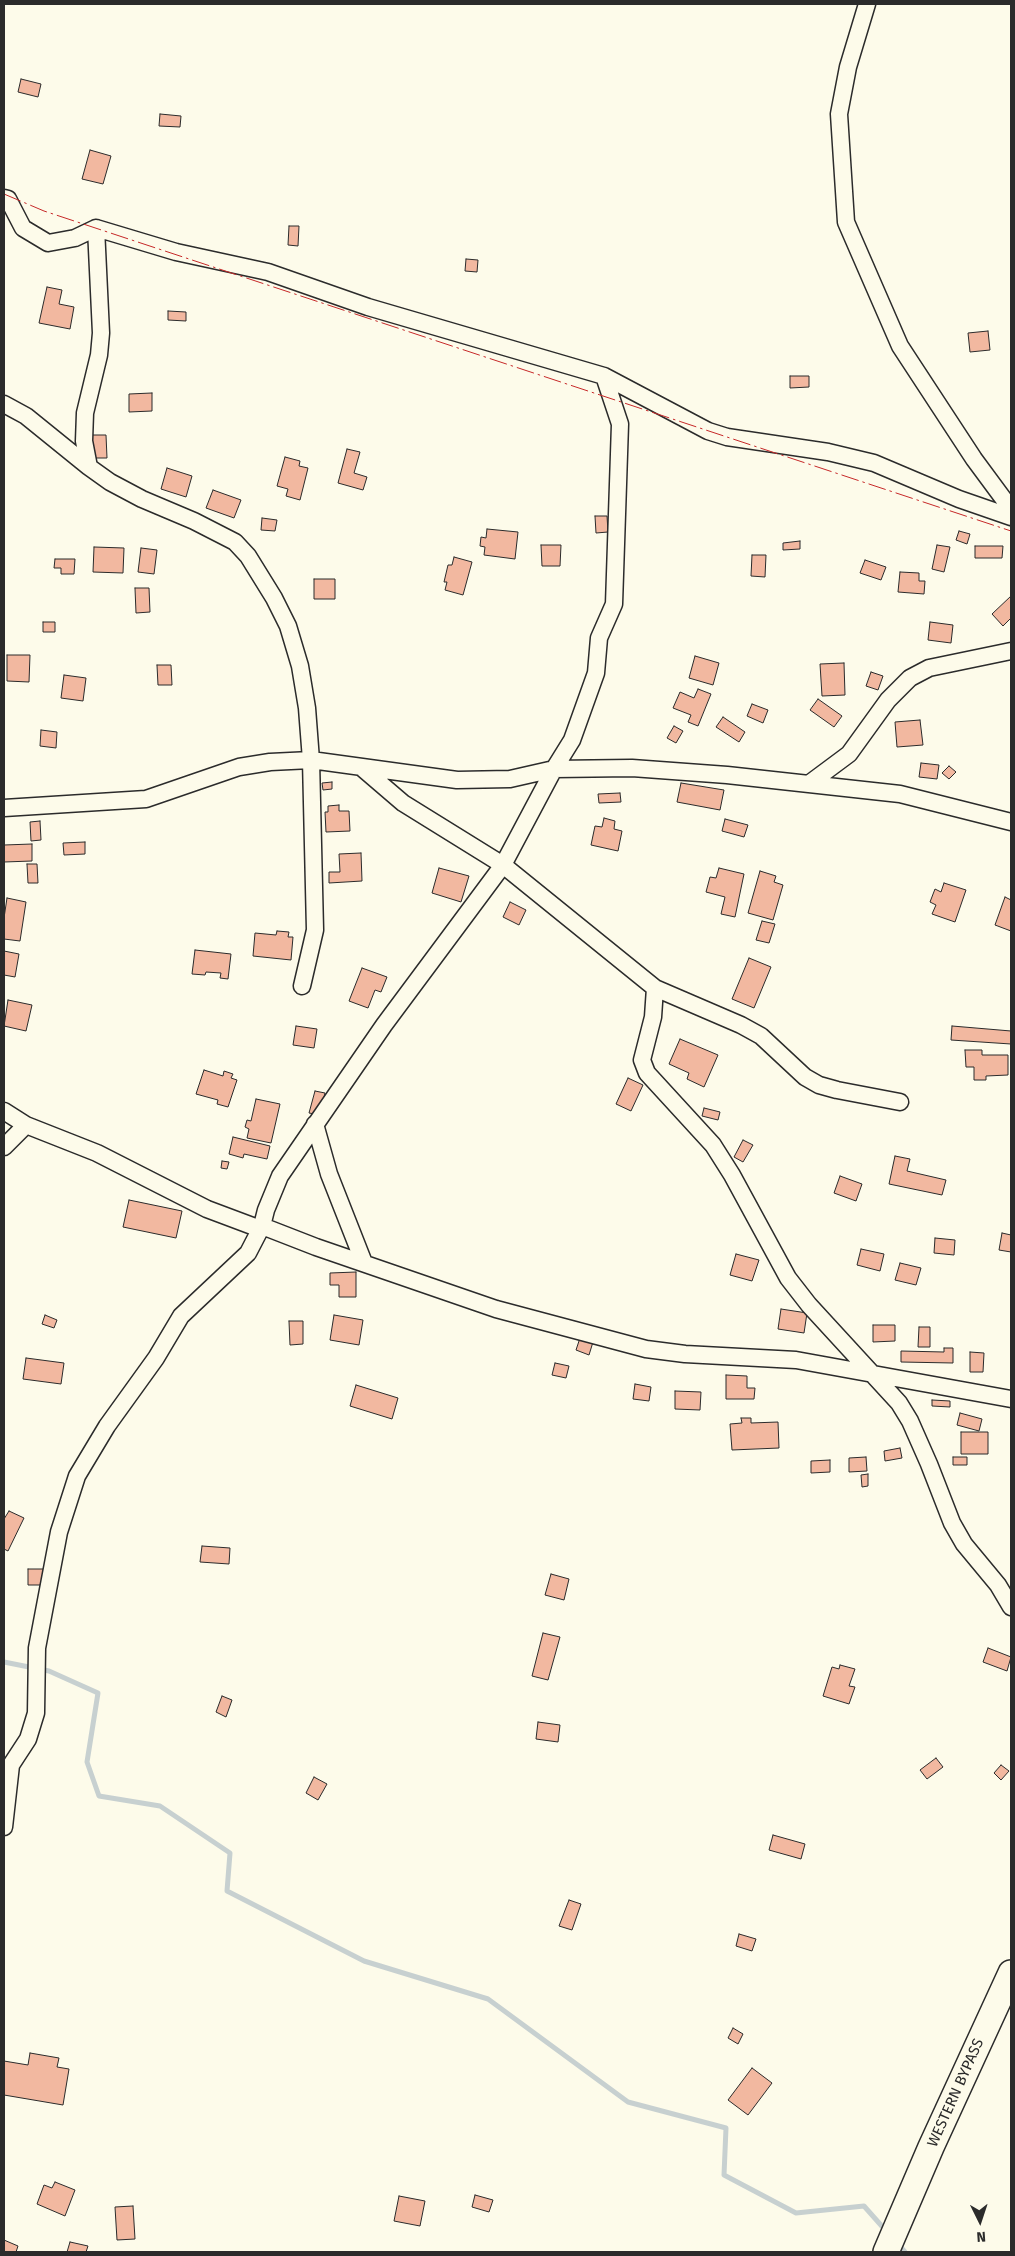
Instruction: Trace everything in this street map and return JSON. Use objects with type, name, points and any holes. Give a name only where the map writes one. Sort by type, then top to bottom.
[{"type":"main road","name":"WESTERN BYPASS","points":[[886,2252],[1011,1973]]},
{"type":"street","points":[[867,4],[848,67],[839,114],[846,222],[900,346],[974,460],[1011,509]]},
{"type":"street","points":[[4,198],[8,200],[23,228],[48,243],[75,238],[96,228],[176,252],[268,272],[368,307],[604,376],[708,431],[727,437],[828,452],[874,463],[960,499],[1011,517]]},
{"type":"street","points":[[89,467],[84,441],[85,413],[98,356],[101,333],[96,228]]},
{"type":"street","points":[[4,1827],[11,1765],[28,1739],[36,1713],[37,1651],[59,1532],[77,1476],[107,1426],[156,1358],[181,1316],[248,1253],[262,1226],[280,1176],[384,1025],[503,865],[554,769],[572,740],[596,673],[599,638],[614,604],[620,424],[604,376]]},
{"type":"street","points":[[4,404],[26,416],[110,482],[234,542],[248,556],[274,598],[288,626],[300,666],[307,708],[311,760],[315,930],[302,986]]},
{"type":"street","points":[[810,783],[849,754],[888,700],[910,678],[930,668],[1011,651]]},
{"type":"street","points":[[4,808],[146,799],[239,767],[270,762],[311,760],[457,780],[510,779],[554,769],[663,769],[900,794],[1011,822]]},
{"type":"street","points":[[361,767],[403,803],[503,865],[655,988],[741,1025],[760,1036],[805,1077],[819,1085],[900,1102]]},
{"type":"street","points":[[655,988],[652,1017],[642,1060],[647,1073],[713,1145],[732,1175],[788,1278],[829,1327],[899,1403],[910,1421],[940,1489],[952,1523],[964,1544],[998,1585],[1011,1606]]},
{"type":"street","points":[[4,1111],[26,1125],[97,1152],[207,1209],[255,1226],[262,1226],[496,1309],[646,1349],[684,1354],[796,1360],[832,1365],[875,1375],[1011,1399]]},
{"type":"street","points":[[315,1124],[329,1174],[364,1263]]},
{"type":"street","points":[[4,1147],[26,1125]]},
{"type":"building","points":[[21,79],[41,84],[38,97],[18,92]]},
{"type":"building","points":[[160,114],[181,116],[180,127],[159,126]]},
{"type":"building","points":[[90,150],[111,156],[103,184],[82,179]]},
{"type":"building","points":[[289,226],[299,226],[298,246],[288,245]]},
{"type":"building","points":[[466,259],[478,260],[477,272],[465,271]]},
{"type":"building","points":[[47,287],[62,290],[59,304],[74,307],[70,329],[39,323]]},
{"type":"building","points":[[168,311],[186,312],[186,321],[168,320]]},
{"type":"building","points":[[988,331],[990,350],[970,352],[968,333]]},
{"type":"building","points":[[790,376],[809,376],[809,387],[790,388]]},
{"type":"building","points":[[152,393],[152,411],[129,412],[129,394]]},
{"type":"building","points":[[92,435],[106,435],[107,458],[93,458]]},
{"type":"building","points":[[347,449],[360,452],[354,473],[367,477],[363,490],[338,483]]},
{"type":"building","points":[[285,457],[300,461],[299,466],[308,468],[300,500],[286,496],[288,489],[277,486]]},
{"type":"building","points":[[167,468],[192,476],[186,497],[161,489]]},
{"type":"building","points":[[213,490],[241,500],[234,518],[206,508]]},
{"type":"building","points":[[595,516],[607,516],[608,532],[596,533]]},
{"type":"building","points":[[262,518],[277,520],[275,531],[261,530]]},
{"type":"building","points":[[487,529],[518,532],[515,559],[484,555],[485,547],[480,546],[481,537],[486,538]]},
{"type":"building","points":[[959,531],[970,534],[967,544],[956,540]]},
{"type":"building","points":[[800,541],[800,549],[783,550],[783,543]]},
{"type":"building","points":[[541,545],[561,545],[560,566],[542,566]]},
{"type":"building","points":[[937,545],[950,547],[944,572],[932,569]]},
{"type":"building","points":[[975,546],[1003,546],[1002,558],[975,558]]},
{"type":"building","points":[[94,547],[124,548],[123,573],[93,572]]},
{"type":"building","points":[[141,548],[157,550],[154,574],[138,572]]},
{"type":"building","points":[[752,555],[766,555],[765,577],[751,576]]},
{"type":"building","points":[[454,557],[472,562],[463,595],[445,590],[447,582],[444,582],[448,565],[452,565]]},
{"type":"building","points":[[55,559],[75,559],[74,574],[61,574],[61,568],[54,568]]},
{"type":"building","points":[[865,560],[886,567],[881,580],[860,573]]},
{"type":"building","points":[[900,572],[919,573],[919,581],[925,581],[924,594],[898,592]]},
{"type":"building","points":[[314,579],[335,579],[335,599],[314,599]]},
{"type":"building","points":[[135,588],[149,588],[150,612],[136,613]]},
{"type":"building","points":[[1011,596],[1011,618],[1003,626],[992,614]]},
{"type":"building","points":[[43,622],[55,622],[55,632],[43,632]]},
{"type":"building","points":[[930,622],[953,625],[951,643],[928,640]]},
{"type":"building","points":[[7,655],[30,655],[29,682],[7,681]]},
{"type":"building","points":[[695,656],[719,663],[713,685],[689,678]]},
{"type":"building","points":[[844,663],[845,695],[822,696],[820,664]]},
{"type":"building","points":[[157,665],[171,665],[172,685],[158,685]]},
{"type":"building","points":[[871,672],[883,676],[878,690],[866,686]]},
{"type":"building","points":[[64,675],[86,678],[83,701],[61,698]]},
{"type":"building","points":[[698,689],[711,694],[698,726],[688,722],[691,715],[673,708],[680,692],[694,698]]},
{"type":"building","points":[[818,699],[842,716],[834,727],[810,710]]},
{"type":"building","points":[[752,704],[768,710],[763,723],[747,716]]},
{"type":"building","points":[[723,717],[745,732],[739,742],[716,727]]},
{"type":"building","points":[[920,720],[923,745],[897,747],[895,722]]},
{"type":"building","points":[[674,726],[683,731],[676,743],[667,738]]},
{"type":"building","points":[[41,730],[57,732],[56,748],[40,746]]},
{"type":"building","points":[[921,763],[939,765],[937,779],[919,777]]},
{"type":"building","points":[[949,766],[956,772],[949,779],[942,773]]},
{"type":"building","points":[[332,782],[332,789],[323,790],[322,783]]},
{"type":"building","points":[[681,783],[724,790],[720,810],[677,802]]},
{"type":"building","points":[[620,793],[621,802],[599,803],[598,794]]},
{"type":"building","points":[[339,805],[339,811],[349,811],[350,831],[326,832],[325,812],[328,812],[328,806]]},
{"type":"building","points":[[604,818],[615,821],[614,829],[622,831],[618,851],[591,845],[595,826],[602,827]]},
{"type":"building","points":[[725,819],[748,825],[744,837],[722,831]]},
{"type":"building","points":[[40,821],[41,840],[31,841],[30,822]]},
{"type":"building","points":[[85,842],[85,854],[64,855],[63,843]]},
{"type":"building","points":[[32,844],[32,861],[4,862],[4,845]]},
{"type":"building","points":[[361,853],[362,881],[329,883],[329,872],[340,872],[339,854]]},
{"type":"building","points":[[27,864],[37,864],[38,883],[28,883]]},
{"type":"building","points":[[439,868],[469,876],[461,902],[432,893]]},
{"type":"building","points":[[719,868],[744,874],[735,917],[721,914],[725,897],[706,892],[710,877],[716,878]]},
{"type":"building","points":[[760,871],[776,876],[774,882],[783,885],[773,920],[748,913]]},
{"type":"building","points":[[944,883],[966,890],[955,922],[932,914],[936,905],[930,902],[935,889],[941,892]]},
{"type":"building","points":[[1005,897],[1011,900],[1011,931],[995,925]]},
{"type":"building","points":[[7,898],[26,902],[20,941],[4,939],[4,918]]},
{"type":"building","points":[[510,902],[526,910],[519,925],[503,917]]},
{"type":"building","points":[[762,921],[775,924],[769,943],[756,940]]},
{"type":"building","points":[[277,931],[289,932],[288,937],[293,937],[291,960],[253,956],[255,933],[276,935]]},
{"type":"building","points":[[195,950],[231,954],[228,979],[220,978],[221,973],[206,972],[205,975],[192,974]]},
{"type":"building","points":[[4,951],[19,954],[15,977],[4,975]]},
{"type":"building","points":[[749,958],[771,967],[754,1008],[732,999]]},
{"type":"building","points":[[362,968],[387,977],[381,992],[375,990],[368,1008],[349,1001]]},
{"type":"building","points":[[8,1000],[32,1005],[26,1031],[4,1026]]},
{"type":"building","points":[[296,1026],[317,1029],[314,1048],[293,1045]]},
{"type":"building","points":[[952,1026],[1011,1031],[1011,1044],[951,1040]]},
{"type":"building","points":[[680,1039],[718,1055],[704,1087],[687,1079],[689,1073],[669,1064]]},
{"type":"building","points":[[965,1050],[982,1050],[982,1055],[1008,1055],[1008,1075],[986,1076],[986,1080],[974,1080],[974,1067],[966,1067]]},
{"type":"building","points":[[204,1070],[223,1076],[224,1071],[233,1074],[231,1078],[237,1080],[228,1107],[217,1104],[218,1100],[196,1094]]},
{"type":"building","points":[[628,1078],[643,1085],[631,1111],[616,1104]]},
{"type":"building","points":[[315,1091],[325,1093],[320,1115],[309,1113]]},
{"type":"building","points":[[256,1099],[280,1104],[271,1143],[247,1138],[249,1129],[245,1127],[247,1120],[251,1121]]},
{"type":"building","points":[[704,1108],[720,1112],[718,1120],[702,1116]]},
{"type":"building","points":[[233,1137],[270,1146],[267,1159],[244,1154],[243,1158],[229,1154]]},
{"type":"building","points":[[743,1140],[753,1145],[743,1162],[734,1157]]},
{"type":"building","points":[[895,1156],[910,1159],[907,1171],[946,1180],[942,1195],[889,1184]]},
{"type":"building","points":[[222,1161],[229,1162],[227,1169],[221,1168]]},
{"type":"building","points":[[840,1176],[862,1184],[856,1201],[834,1193]]},
{"type":"building","points":[[129,1200],[182,1211],[176,1238],[123,1227]]},
{"type":"building","points":[[1002,1233],[1011,1235],[1011,1252],[999,1250]]},
{"type":"building","points":[[935,1238],[955,1240],[954,1255],[934,1253]]},
{"type":"building","points":[[861,1249],[884,1254],[880,1271],[857,1265]]},
{"type":"building","points":[[736,1254],[759,1260],[752,1281],[730,1275]]},
{"type":"building","points":[[900,1263],[921,1268],[916,1285],[895,1280]]},
{"type":"building","points":[[356,1272],[356,1297],[339,1297],[339,1285],[330,1285],[330,1273]]},
{"type":"building","points":[[781,1309],[807,1313],[804,1333],[778,1329]]},
{"type":"building","points":[[45,1315],[57,1320],[54,1328],[42,1324]]},
{"type":"building","points":[[334,1315],[363,1320],[359,1345],[330,1340]]},
{"type":"building","points":[[289,1321],[303,1321],[303,1344],[290,1345]]},
{"type":"building","points":[[873,1325],[895,1325],[895,1341],[873,1342]]},
{"type":"building","points":[[919,1327],[930,1327],[930,1347],[918,1347]]},
{"type":"building","points":[[580,1338],[593,1342],[589,1355],[576,1350]]},
{"type":"building","points":[[944,1348],[953,1348],[953,1363],[901,1362],[901,1351],[944,1352]]},
{"type":"building","points":[[970,1352],[984,1353],[983,1372],[970,1372]]},
{"type":"building","points":[[26,1358],[64,1363],[61,1384],[23,1379]]},
{"type":"building","points":[[555,1363],[569,1366],[566,1378],[552,1375]]},
{"type":"building","points":[[726,1375],[747,1376],[747,1388],[755,1388],[754,1399],[726,1399]]},
{"type":"building","points":[[635,1384],[651,1387],[649,1401],[633,1399]]},
{"type":"building","points":[[356,1385],[398,1398],[392,1419],[350,1406]]},
{"type":"building","points":[[675,1391],[701,1392],[700,1410],[675,1409]]},
{"type":"building","points":[[932,1400],[950,1401],[950,1407],[932,1406]]},
{"type":"building","points":[[960,1413],[982,1419],[979,1431],[957,1425]]},
{"type":"building","points":[[741,1418],[751,1418],[751,1423],[778,1422],[779,1448],[732,1450],[730,1424],[742,1423]]},
{"type":"building","points":[[961,1432],[988,1432],[988,1454],[961,1454]]},
{"type":"building","points":[[900,1448],[902,1458],[885,1461],[884,1451]]},
{"type":"building","points":[[866,1457],[867,1471],[849,1472],[849,1458]]},
{"type":"building","points":[[953,1457],[967,1457],[967,1465],[953,1465]]},
{"type":"building","points":[[830,1460],[830,1472],[811,1473],[811,1461]]},
{"type":"building","points":[[868,1474],[868,1486],[862,1487],[861,1475]]},
{"type":"building","points":[[9,1511],[24,1518],[8,1551],[4,1549],[4,1519]]},
{"type":"building","points":[[202,1546],[230,1548],[229,1564],[200,1562]]},
{"type":"building","points":[[28,1569],[48,1569],[48,1585],[28,1585]]},
{"type":"building","points":[[551,1574],[569,1579],[564,1600],[545,1595]]},
{"type":"building","points":[[543,1633],[560,1637],[548,1680],[532,1676]]},
{"type":"building","points":[[988,1648],[1011,1657],[1007,1671],[983,1662]]},
{"type":"building","points":[[840,1665],[855,1669],[849,1686],[855,1687],[849,1704],[823,1696],[832,1667],[839,1669]]},
{"type":"building","points":[[222,1696],[232,1700],[226,1717],[216,1712]]},
{"type":"building","points":[[538,1722],[560,1725],[558,1742],[536,1739]]},
{"type":"building","points":[[936,1758],[943,1767],[927,1779],[920,1770]]},
{"type":"building","points":[[1001,1765],[1009,1771],[1001,1780],[994,1773]]},
{"type":"building","points":[[314,1777],[327,1784],[318,1800],[306,1793]]},
{"type":"building","points":[[773,1835],[805,1844],[801,1859],[769,1850]]},
{"type":"building","points":[[569,1900],[581,1904],[572,1930],[559,1926]]},
{"type":"building","points":[[739,1934],[756,1939],[752,1951],[736,1946]]},
{"type":"building","points":[[733,2028],[743,2034],[738,2044],[728,2038]]},
{"type":"building","points":[[30,2053],[59,2058],[57,2067],[69,2069],[63,2105],[4,2095],[4,2061],[28,2065]]},
{"type":"building","points":[[752,2068],[772,2083],[748,2115],[728,2100]]},
{"type":"building","points":[[55,2182],[75,2190],[65,2216],[37,2204],[44,2185],[52,2188]]},
{"type":"building","points":[[475,2195],[493,2200],[489,2212],[472,2207]]},
{"type":"building","points":[[399,2196],[425,2201],[420,2226],[394,2221]]},
{"type":"building","points":[[133,2206],[135,2239],[117,2240],[115,2207]]},
{"type":"building","points":[[4,2240],[18,2246],[16,2252],[4,2252]]},
{"type":"building","points":[[70,2242],[88,2246],[86,2252],[67,2252]]},
{"type":"waterway","points":[[4,1662],[49,1671],[98,1693],[87,1762],[99,1796],[160,1806],[230,1853],[227,1891],[364,1961],[488,1999],[628,2102],[726,2128],[724,2175],[796,2213],[864,2206],[887,2232]]},
{"type":"waterway","points":[[898,2244],[905,2252]]},
{"type":"power","points":[[4,194],[44,211],[1011,531]]}]
